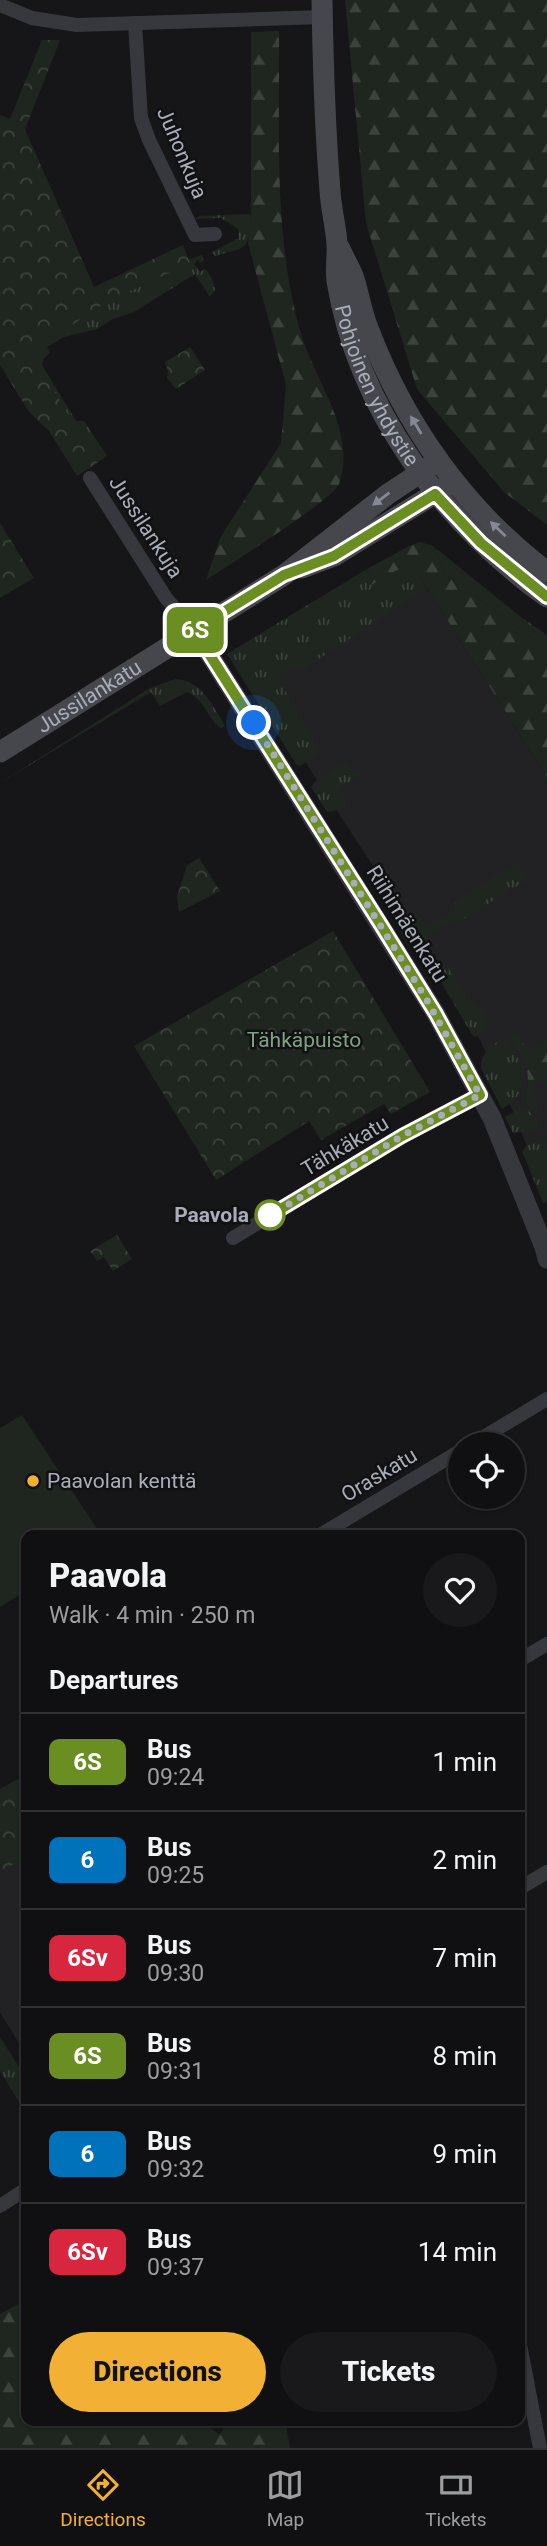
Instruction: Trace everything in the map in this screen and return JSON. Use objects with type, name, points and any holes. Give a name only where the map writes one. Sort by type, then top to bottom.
[{"type":"main road","name":"Pohjoinen yhdystie","points":[[322,9],[330,191],[337,244],[353,276],[368,328],[414,423],[430,467],[435,494],[481,543],[547,597]]},
{"type":"main road","name":"Pohjoinen yhdystie","points":[[430,467],[454,482],[474,506],[525,556],[547,572]]},
{"type":"main road","name":"Jussilankatu","points":[[0,752],[284,575],[388,494],[430,467]]},
{"type":"main road","name":"Jussilankatu","points":[[284,575],[334,556],[454,482]]},
{"type":"street","points":[[0,5],[32,18],[57,23],[135,23],[322,9]]},
{"type":"street","name":"Juhonkuja","points":[[135,23],[138,102],[149,140],[195,235],[215,234]]},
{"type":"street","name":"Jussilankuja","points":[[90,478],[166,598],[194,630]]},
{"type":"street","name":"Riihimäenkatu","points":[[194,630],[436,1014],[480,1095],[505,1149],[547,1259]]},
{"type":"street","name":"Tähkäkatu","points":[[233,1238],[402,1136],[480,1095]]},
{"type":"street","points":[[492,1432],[547,1399]]},
{"type":"street","name":"Oraskatu","points":[[328,1530],[448,1458]]},
{"type":"street","points":[[525,1657],[547,1644]]},
{"type":"street","points":[[525,1885],[547,1872]]},
{"type":"street","points":[[0,2206],[21,2192]]},
{"type":"street","points":[[525,2371],[540,2448]]},
{"type":"shaded area","points":[[397,570],[419,575],[547,777],[547,1196],[503,1087],[460,1000],[304,760],[255,652]]},
{"type":"shaded area","points":[[21,1778],[21,2047],[0,2012],[0,1789]]},
{"type":"green space","points":[[345,0],[547,0],[547,525],[504,492],[417,389],[366,223]]},
{"type":"green space","points":[[279,31],[279,143],[285,254],[299,327],[338,424],[343,444],[343,464],[339,484],[333,492],[206,580],[220,538],[281,443],[286,385],[248,243],[251,214],[251,32]]},
{"type":"green space","points":[[42,40],[60,40],[25,129],[94,287],[183,245],[190,263],[101,305],[32,353],[97,463],[77,476],[49,431],[29,412],[0,365],[0,115],[10,119]]},
{"type":"green space","points":[[251,214],[248,241],[245,245],[215,256],[212,252],[239,238],[238,229],[221,218],[195,219],[199,216]]},
{"type":"green space","points":[[202,255],[204,260],[200,263],[198,260],[194,264],[200,272],[205,269],[212,279],[215,290],[210,297],[195,274],[134,312],[113,319],[97,329],[64,337],[47,347],[50,353],[44,358],[42,365],[76,421],[84,421],[107,456],[88,469],[17,344],[181,262]]},
{"type":"green space","points":[[190,347],[205,370],[176,389],[167,378],[165,362]]},
{"type":"green space","points":[[0,523],[34,578],[0,598]]},
{"type":"green space","points":[[420,542],[433,546],[447,576],[539,643],[547,644],[547,777],[419,575],[397,570],[371,585],[367,569]]},
{"type":"green space","points":[[433,546],[547,635],[547,644],[539,643],[447,576]]},
{"type":"green space","points":[[367,569],[371,585],[397,570],[419,575],[426,588],[304,669],[288,670],[277,677],[321,752],[300,766],[296,764],[227,654]]},
{"type":"green space","points":[[176,679],[200,689],[225,726],[221,728],[216,724],[198,699],[187,692],[160,706],[151,692],[0,783],[150,688]]},
{"type":"green space","points":[[344,763],[361,775],[338,789],[348,803],[327,812],[311,787]]},
{"type":"green space","points":[[199,858],[220,891],[179,912],[177,897],[187,865]]},
{"type":"green space","points":[[516,863],[528,879],[457,923],[448,923],[428,935],[429,939],[416,946],[409,946],[400,931],[401,924],[416,915],[426,927],[457,909],[454,903]]},
{"type":"green space","name":"Tähkäpuisto","points":[[333,931],[430,1092],[391,1114],[384,1104],[321,1140],[309,1121],[216,1180],[134,1046]]},
{"type":"green space","points":[[434,956],[445,963],[471,1001],[484,1011],[487,1017],[486,1027],[476,1037],[427,959]]},
{"type":"green space","points":[[516,1034],[528,1051],[547,1041],[547,1080],[531,1084],[538,1112],[523,1100],[528,1074],[524,1059],[510,1036]]},
{"type":"green space","points":[[504,1037],[522,1066],[524,1084],[513,1100],[502,1109],[481,1063],[492,1046]]},
{"type":"green space","points":[[519,1109],[530,1112],[541,1124],[536,1130],[513,1133],[505,1117]]},
{"type":"green space","points":[[547,1142],[547,1202],[543,1203],[522,1151],[526,1146]]},
{"type":"green space","points":[[117,1235],[132,1259],[113,1271],[104,1257],[97,1261],[90,1251]]},
{"type":"green space","name":"Paavolan kenttä","points":[[22,1415],[98,1530],[21,1530],[21,1594],[0,1607],[0,1428]]},
{"type":"green space","points":[[21,1778],[21,1860],[4,1870],[0,1864],[0,1789]]},
{"type":"green space","points":[[0,2037],[21,2070],[21,2105],[0,2071]]},
{"type":"green space","points":[[21,2303],[21,2426],[206,2426],[220,2434],[225,2426],[286,2426],[290,2448],[0,2448],[0,2314]]},
{"type":"bus line","name":"6S","points":[[264,1219],[402,1136],[480,1095],[436,1014],[194,630],[284,575],[334,556],[435,494],[481,543],[547,597]]},
{"type":"place","name":"Paavola","points":[[270,1215]]},
{"type":"place","name":"Paavolan kenttä","points":[[33,1481]]},
{"type":"route","points":[[254,723],[425,997],[480,1095],[402,1136],[264,1219],[270,1215]]}]
